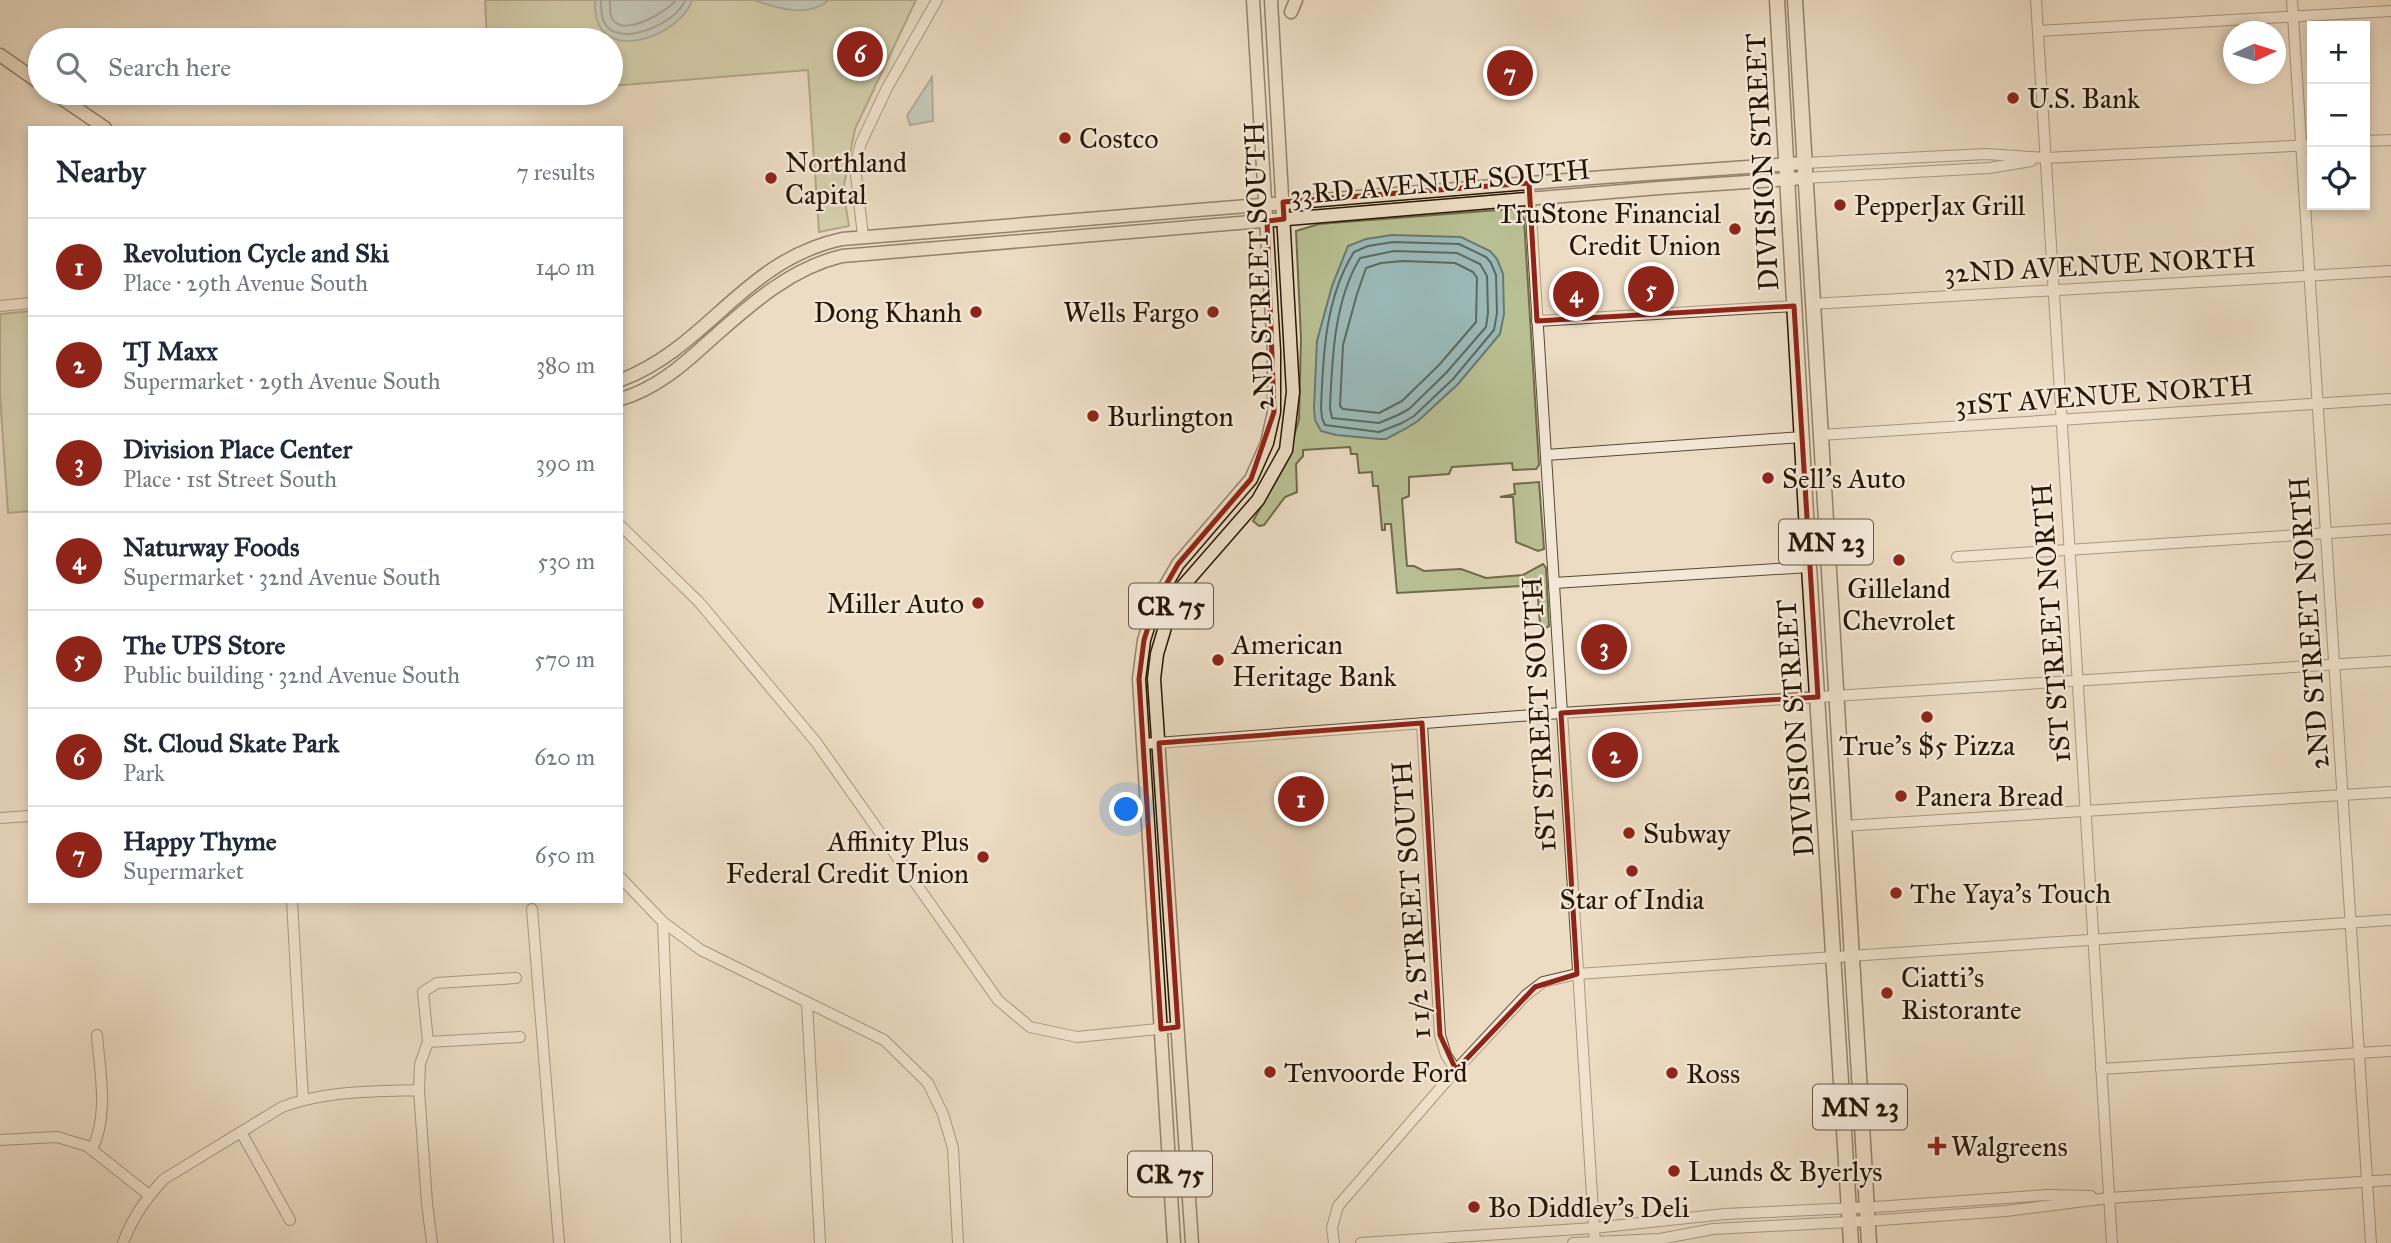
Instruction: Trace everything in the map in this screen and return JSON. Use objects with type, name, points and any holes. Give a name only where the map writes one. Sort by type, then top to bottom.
[{"type":"highway","name":"DIVISION STREET","points":[[1777,0],[1851,1243]]},
{"type":"highway","name":"DIVISION STREET","points":[[1795,0],[1869,1243]]},
{"type":"main road","name":"2ND STREET SOUTH","points":[[1174,1243],[1139,679],[1144,640],[1156,603],[1178,564],[1251,479],[1267,443],[1274,412],[1275,370],[1253,0]]},
{"type":"main road","name":"2ND STREET SOUTH","points":[[1192,1243],[1154,679],[1157,654],[1171,607],[1183,586],[1258,500],[1286,450],[1293,392],[1271,0]]},
{"type":"main road","points":[[0,55],[28,75]]},
{"type":"main road","points":[[71,105],[102,126]]},
{"type":"main road","name":"33RD AVENUE SOUTH","points":[[623,379],[648,368],[670,353],[752,283],[780,263],[826,243],[863,236],[1804,163]]},
{"type":"main road","name":"33RD AVENUE SOUTH","points":[[623,398],[646,389],[672,373],[776,285],[823,261],[871,252],[1805,178]]},
{"type":"street","points":[[863,236],[855,166],[861,143],[887,88],[937,0]]},
{"type":"street","name":"1ST STREET NORTH","points":[[2036,0],[2112,1243]]},
{"type":"street","name":"2ND STREET NORTH","points":[[2292,0],[2307,145]]},
{"type":"street","points":[[2038,31],[2391,11]]},
{"type":"street","points":[[2370,141],[2391,139]]},
{"type":"street","points":[[1804,163],[1976,154],[2045,158],[2307,145]]},
{"type":"street","name":"2ND STREET NORTH","points":[[2307,147],[2310,276],[2371,1243]]},
{"type":"street","points":[[1805,178],[2002,167],[2045,158]]},
{"type":"street","name":"1ST STREET SOUTH","points":[[1529,183],[1595,1242]]},
{"type":"street","name":"32ND AVENUE NORTH","points":[[1812,303],[2391,271]]},
{"type":"street","points":[[0,306],[28,303]]},
{"type":"street","points":[[1537,321],[1794,306]]},
{"type":"street","name":"31ST AVENUE NORTH","points":[[1820,435],[2391,399]]},
{"type":"street","points":[[1546,455],[1802,437]]},
{"type":"street","points":[[623,528],[699,602],[816,742],[998,1000],[1030,1027],[1077,1037],[1178,1027]]},
{"type":"street","points":[[1957,557],[2391,529]]},
{"type":"street","points":[[1554,583],[1809,567]]},
{"type":"street","points":[[1143,744],[1561,713],[2391,661]]},
{"type":"street","name":"1 1/2 STREET SOUTH","points":[[1422,723],[1440,1035],[1446,1055],[1456,1070]]},
{"type":"street","points":[[1843,826],[2391,792]]},
{"type":"street","points":[[0,818],[28,816]]},
{"type":"street","points":[[623,880],[663,922],[701,950],[884,1040],[928,1083],[943,1114],[953,1148],[958,1243]]},
{"type":"street","points":[[292,903],[303,1099]]},
{"type":"street","points":[[532,909],[559,1243]]},
{"type":"street","points":[[1334,1243],[1332,1228],[1338,1206],[1456,1070],[1535,987],[1552,979],[1577,974],[2391,920]]},
{"type":"street","points":[[663,922],[676,1243]]},
{"type":"street","points":[[432,1243],[419,1090],[420,1064],[428,1042],[423,992],[436,983],[516,978]]},
{"type":"street","points":[[807,1003],[820,1243]]},
{"type":"street","points":[[92,1150],[100,1133],[103,1111],[97,1035]]},
{"type":"street","points":[[428,1042],[520,1037]]},
{"type":"street","points":[[2101,1069],[2391,1051]]},
{"type":"street","points":[[123,1243],[134,1218],[149,1195],[164,1179],[282,1107],[303,1099],[353,1093],[419,1090]]},
{"type":"street","points":[[241,1132],[290,1220]]},
{"type":"street","points":[[0,1140],[57,1137],[87,1146],[149,1195]]},
{"type":"street","points":[[1573,1243],[1660,1239],[1713,1229],[1765,1226],[2058,1194],[2109,1198],[2391,1180]]},
{"type":"street","points":[[1361,1243],[1594,1228],[1764,1212],[1849,1215]]},
{"type":"highlighted area","points":[[1529,183],[1537,321],[1794,306],[1818,697],[1561,713],[1577,974],[1535,987],[1456,1070],[1440,1035],[1422,723],[1159,743],[1178,1027],[1161,1029],[1139,679],[1144,640],[1156,602],[1178,564],[1251,479],[1274,412],[1267,221],[1284,219],[1283,202]]},
{"type":"green space","points":[[485,0],[916,0],[855,129],[843,190],[849,226],[819,232],[808,70],[623,85],[623,28],[486,28]]},
{"type":"green space","points":[[1511,209],[1520,211],[1524,219],[1539,465],[1536,469],[1513,470],[1512,463],[1452,467],[1449,474],[1409,477],[1409,496],[1402,499],[1407,566],[1424,571],[1461,569],[1486,578],[1523,575],[1543,564],[1546,568],[1549,626],[1546,628],[1540,624],[1537,585],[1397,593],[1391,524],[1385,524],[1385,530],[1382,530],[1378,486],[1373,486],[1372,472],[1359,473],[1357,454],[1351,454],[1350,447],[1303,450],[1303,456],[1296,464],[1297,492],[1285,497],[1264,525],[1259,526],[1253,521],[1286,463],[1299,419],[1301,338],[1296,231],[1319,224]]},
{"type":"green space","points":[[28,311],[28,511],[8,513],[0,395],[0,314]]},
{"type":"green space","points":[[1539,482],[1544,549],[1538,551],[1516,542],[1513,497],[1500,497],[1515,494],[1514,484]]},
{"type":"water","points":[[595,0],[692,0],[685,13],[672,25],[655,35],[638,40],[623,41],[623,28],[602,28],[598,22]]},
{"type":"water","points":[[754,0],[829,0],[812,9],[793,10]]},
{"type":"water","points":[[932,77],[933,121],[910,125],[907,116]]},
{"type":"water","points":[[1392,235],[1461,237],[1490,251],[1497,259],[1503,274],[1504,314],[1500,334],[1458,384],[1418,421],[1405,429],[1386,439],[1336,435],[1321,431],[1315,420],[1314,408],[1317,341],[1332,286],[1348,246],[1366,239]]},
{"type":"place","name":"St. Cloud Skate Park","points":[[860,54]]},
{"type":"place","name":"Happy Thyme","points":[[1510,73]]},
{"type":"place","name":"U.S. Bank","points":[[2013,98]]},
{"type":"place","name":"Costco","points":[[1065,138]]},
{"type":"place","name":"Northland Capital","points":[[771,178]]},
{"type":"place","name":"PepperJax Grill","points":[[1840,205]]},
{"type":"place","name":"TruStone Financial Credit Union","points":[[1735,229]]},
{"type":"place","name":"The UPS Store","points":[[1651,289]]},
{"type":"place","name":"Naturway Foods","points":[[1576,294]]},
{"type":"place","name":"Dong Khanh","points":[[976,312]]},
{"type":"place","name":"Wells Fargo","points":[[1213,312]]},
{"type":"place","name":"Burlington","points":[[1093,416]]},
{"type":"place","name":"Sell's Auto","points":[[1768,478]]},
{"type":"place","name":"Gilleland Chevrolet","points":[[1899,560]]},
{"type":"place","name":"Miller Auto","points":[[978,603]]},
{"type":"place","name":"Division Place Center","points":[[1604,647]]},
{"type":"place","name":"American Heritage Bank","points":[[1218,660]]},
{"type":"place","name":"True's $5 Pizza","points":[[1927,717]]},
{"type":"place","name":"TJ Maxx","points":[[1615,755]]},
{"type":"place","name":"Panera Bread","points":[[1901,796]]},
{"type":"place","name":"Revolution Cycle and Ski","points":[[1301,799]]},
{"type":"place","name":"Subway","points":[[1629,833]]},
{"type":"place","name":"Affinity Plus Federal Credit Union","points":[[983,857]]},
{"type":"place","name":"Star of India","points":[[1632,871]]},
{"type":"place","name":"The Yaya's Touch","points":[[1896,893]]},
{"type":"place","name":"Ciatti's Ristorante","points":[[1887,993]]},
{"type":"place","name":"Tenvoorde Ford","points":[[1270,1072]]},
{"type":"place","name":"Ross","points":[[1672,1073]]},
{"type":"place","name":"Walgreens","points":[[1937,1146]]},
{"type":"place","name":"Lunds & Byerlys","points":[[1674,1171]]},
{"type":"place","name":"Bo Diddley's Deli","points":[[1474,1207]]}]
